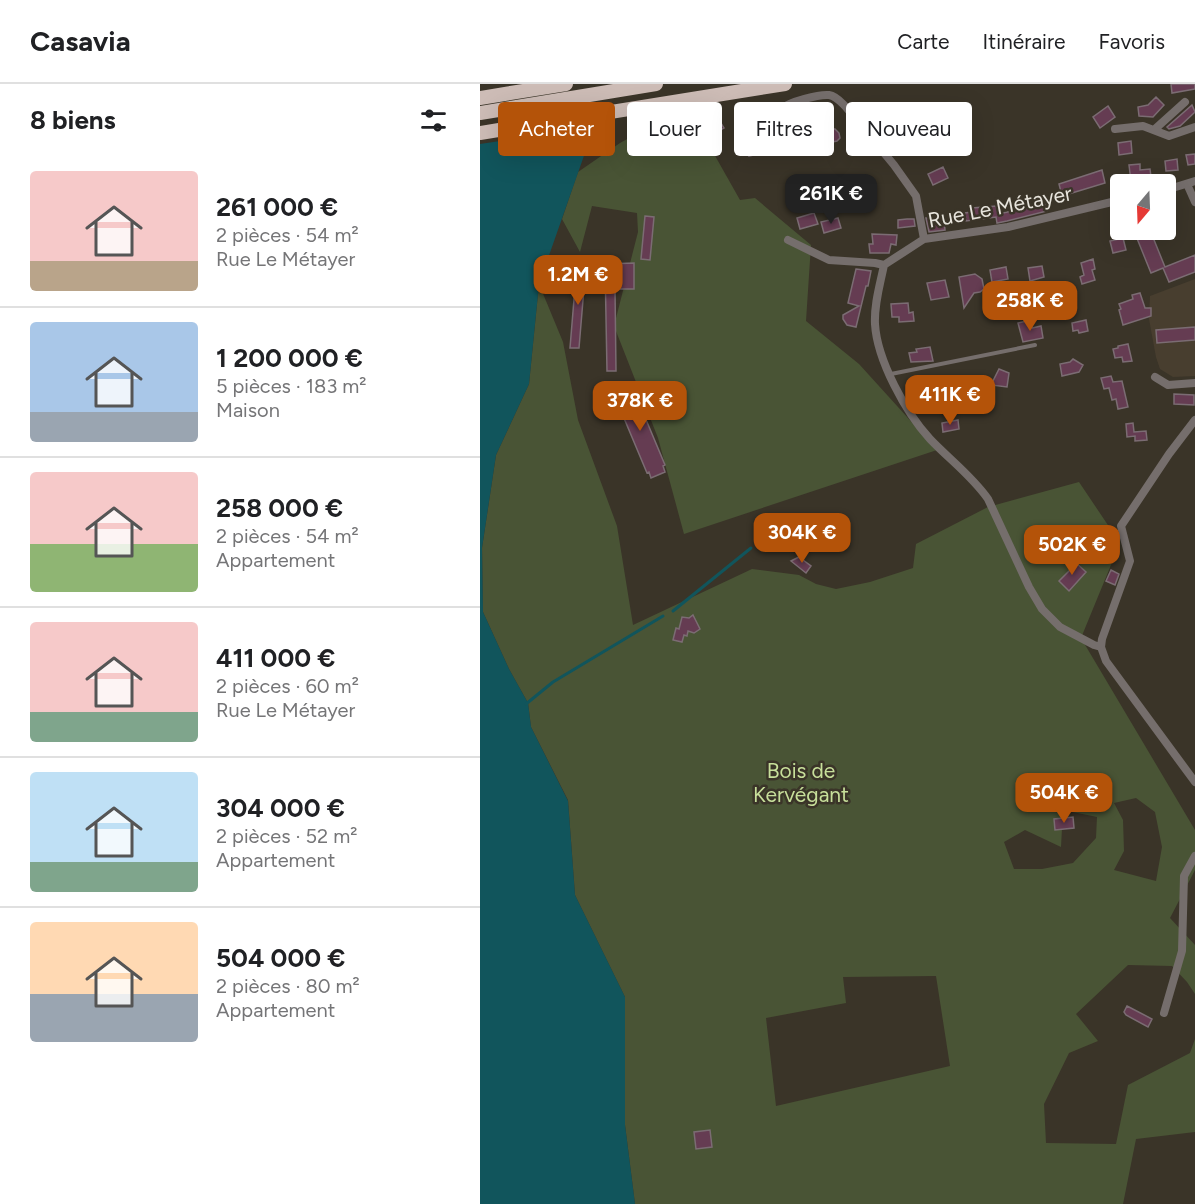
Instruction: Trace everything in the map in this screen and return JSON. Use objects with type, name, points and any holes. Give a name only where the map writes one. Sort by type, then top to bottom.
[{"type":"highway","points":[[480,98],[566,84]]},
{"type":"highway","points":[[480,113],[656,84]]},
{"type":"highway","points":[[480,134],[785,84]]},
{"type":"street","points":[[796,102],[829,95],[845,106],[888,157],[916,195],[924,239]]},
{"type":"street","points":[[1155,129],[1185,102]]},
{"type":"street","points":[[1115,129],[1143,126],[1169,136],[1195,127]]},
{"type":"street","points":[[1176,187],[1191,182],[1195,202]]},
{"type":"street","name":"Rue Le Métayer","points":[[884,265],[924,239],[1008,227],[1110,202]]},
{"type":"street","points":[[788,240],[829,260],[875,262],[884,265],[876,304],[875,327],[883,360],[903,402],[914,420],[968,475],[988,499],[1029,587],[1042,609],[1060,627],[1101,647]]},
{"type":"street","points":[[1155,377],[1168,385],[1195,383]]},
{"type":"street","points":[[1195,420],[1169,454],[1121,526],[1130,561],[1101,647],[1106,661],[1195,782]]},
{"type":"street","points":[[1164,1013],[1182,951],[1184,876],[1195,856]]},
{"type":"lane","points":[[890,374],[1035,345]]},
{"type":"shaded area","points":[[1195,279],[1195,376],[1173,377],[1160,369],[1156,357],[1149,319],[1150,296]]},
{"type":"green space","points":[[627,139],[627,156],[715,156],[740,200],[755,198],[811,245],[806,321],[859,364],[937,450],[684,534],[658,438],[614,326],[638,232],[637,213],[592,206],[580,252],[562,219],[578,172],[601,156],[615,156],[615,146]]},
{"type":"green space","name":"Bois de Kervégant","points":[[539,284],[563,342],[578,420],[617,526],[633,625],[752,569],[799,575],[816,584],[836,589],[870,582],[913,568],[916,544],[988,507],[1079,482],[1120,543],[1081,638],[1195,830],[1195,870],[1170,918],[1195,945],[1195,994],[1172,966],[1128,965],[1076,1014],[1098,1041],[1069,1053],[1044,1104],[1046,1143],[1116,1144],[1128,1085],[1190,1053],[1195,1039],[1195,1132],[1136,1139],[1123,1204],[635,1204],[625,1125],[625,997],[575,895],[568,800],[531,727],[528,703],[509,669],[483,612],[482,548],[496,455],[529,384]],"holes":[[[1136,798],[1155,812],[1162,847],[1156,881],[1114,870],[1124,851],[1123,820],[1114,803]],[[1063,810],[1097,817],[1096,838],[1073,863],[1042,869],[1014,869],[1004,842],[1025,830],[1061,847]],[[936,976],[950,1066],[776,1106],[766,1018],[846,1003],[843,977]]]},
{"type":"water","points":[[480,84],[533,102],[498,102],[498,156],[584,156],[539,284],[529,384],[496,455],[482,548],[483,612],[509,669],[528,703],[531,727],[568,801],[575,895],[625,997],[625,1125],[635,1204],[480,1204]]},
{"type":"pier","points":[[480,84],[626,84],[624,100],[615,111],[615,102],[498,102],[498,141],[480,144]]},
{"type":"building","points":[[1171,84],[1195,84],[1195,89],[1172,93]]},
{"type":"building","points":[[1156,97],[1164,105],[1153,117],[1139,116],[1138,107],[1148,105]]},
{"type":"building","points":[[1192,105],[1195,112],[1180,126],[1169,129],[1167,127]]},
{"type":"building","points":[[1108,106],[1115,117],[1100,128],[1093,117]]},
{"type":"building","points":[[834,129],[839,133],[840,138],[834,142]]},
{"type":"building","points":[[1131,141],[1132,153],[1119,155],[1118,143]]},
{"type":"building","points":[[1195,154],[1195,164],[1188,165],[1186,155]]},
{"type":"building","points":[[1177,159],[1178,170],[1166,171],[1165,161]]},
{"type":"building","points":[[1140,164],[1140,170],[1150,169],[1151,174],[1130,174],[1129,165]]},
{"type":"building","points":[[943,167],[948,178],[933,185],[928,174]]},
{"type":"building","points":[[1102,170],[1105,183],[1062,196],[1059,184]]},
{"type":"building","points":[[1046,204],[1047,211],[1007,221],[997,223],[996,217],[966,221],[965,213],[972,212],[972,208],[996,206],[998,214]]},
{"type":"building","points":[[814,213],[818,224],[800,229],[797,218]]},
{"type":"building","points":[[645,216],[654,217],[650,260],[641,259]]},
{"type":"building","points":[[838,218],[841,228],[824,233],[821,222]]},
{"type":"building","points":[[926,218],[944,219],[945,230],[929,232]]},
{"type":"building","points":[[914,219],[915,226],[898,228],[898,220]]},
{"type":"building","points":[[872,234],[897,235],[896,245],[891,244],[889,253],[870,253],[869,244],[873,244]]},
{"type":"building","points":[[1124,240],[1126,250],[1113,253],[1110,241]]},
{"type":"building","points":[[1138,240],[1154,240],[1165,267],[1195,255],[1195,272],[1169,282],[1163,268],[1151,273]]},
{"type":"building","points":[[1093,259],[1095,269],[1092,270],[1095,280],[1082,284],[1080,277],[1084,275],[1081,263]]},
{"type":"building","points":[[577,263],[586,264],[579,348],[570,348]]},
{"type":"building","points":[[634,263],[634,289],[615,289],[616,371],[607,371],[605,264]]},
{"type":"building","points":[[1042,266],[1044,277],[1030,281],[1028,268]]},
{"type":"building","points":[[1006,267],[1008,279],[992,282],[990,270]]},
{"type":"building","points":[[856,269],[871,271],[856,327],[847,325],[843,315],[859,306],[848,303]]},
{"type":"building","points":[[975,274],[982,279],[984,289],[974,293],[964,308],[959,277]]},
{"type":"building","points":[[945,280],[949,297],[931,300],[927,283]]},
{"type":"building","points":[[1140,293],[1145,308],[1151,308],[1151,316],[1123,325],[1119,304],[1133,299],[1132,295]]},
{"type":"building","points":[[908,303],[909,313],[913,312],[914,321],[899,322],[899,317],[892,317],[891,304]]},
{"type":"building","points":[[1031,320],[1032,328],[1041,326],[1043,338],[1023,342],[1018,323]]},
{"type":"building","points":[[1086,320],[1088,331],[1079,333],[1078,330],[1073,331],[1072,323]]},
{"type":"building","points":[[1195,327],[1195,340],[1157,343],[1156,330]]},
{"type":"building","points":[[1128,344],[1132,361],[1123,362],[1122,357],[1115,358],[1113,349]]},
{"type":"building","points":[[930,347],[933,361],[911,362],[909,353],[917,352],[916,349]]},
{"type":"building","points":[[1073,359],[1083,365],[1079,372],[1062,376],[1060,364]]},
{"type":"building","points":[[999,369],[1009,373],[1007,387],[991,385]]},
{"type":"building","points":[[1111,376],[1113,382],[1122,381],[1128,407],[1118,409],[1116,399],[1112,400],[1109,388],[1104,389],[1101,378]]},
{"type":"building","points":[[937,381],[938,394],[924,397],[922,385]]},
{"type":"building","points":[[629,386],[632,392],[634,391],[665,465],[663,466],[665,472],[651,478],[616,399],[618,398],[616,392]]},
{"type":"building","points":[[1174,394],[1194,395],[1194,405],[1174,404]]},
{"type":"building","points":[[958,420],[959,429],[943,432],[942,423]]},
{"type":"building","points":[[1133,423],[1134,432],[1146,431],[1147,440],[1135,441],[1135,436],[1127,437],[1126,424]]},
{"type":"building","points":[[799,557],[811,566],[806,573],[791,561]]},
{"type":"building","points":[[1073,560],[1086,572],[1069,591],[1059,581],[1071,569],[1068,566]]},
{"type":"building","points":[[1111,570],[1119,574],[1115,585],[1106,581]]},
{"type":"building","points":[[693,615],[700,629],[694,633],[688,631],[682,642],[673,640],[682,617],[689,618]]},
{"type":"building","points":[[1073,817],[1074,828],[1055,830],[1054,819]]},
{"type":"building","points":[[1127,1006],[1152,1019],[1148,1027],[1126,1015],[1124,1012]]},
{"type":"building","points":[[710,1130],[712,1147],[696,1149],[694,1132]]},
{"type":"waterway","points":[[673,611],[751,548]]},
{"type":"waterway","points":[[526,704],[553,682],[663,616]]}]
